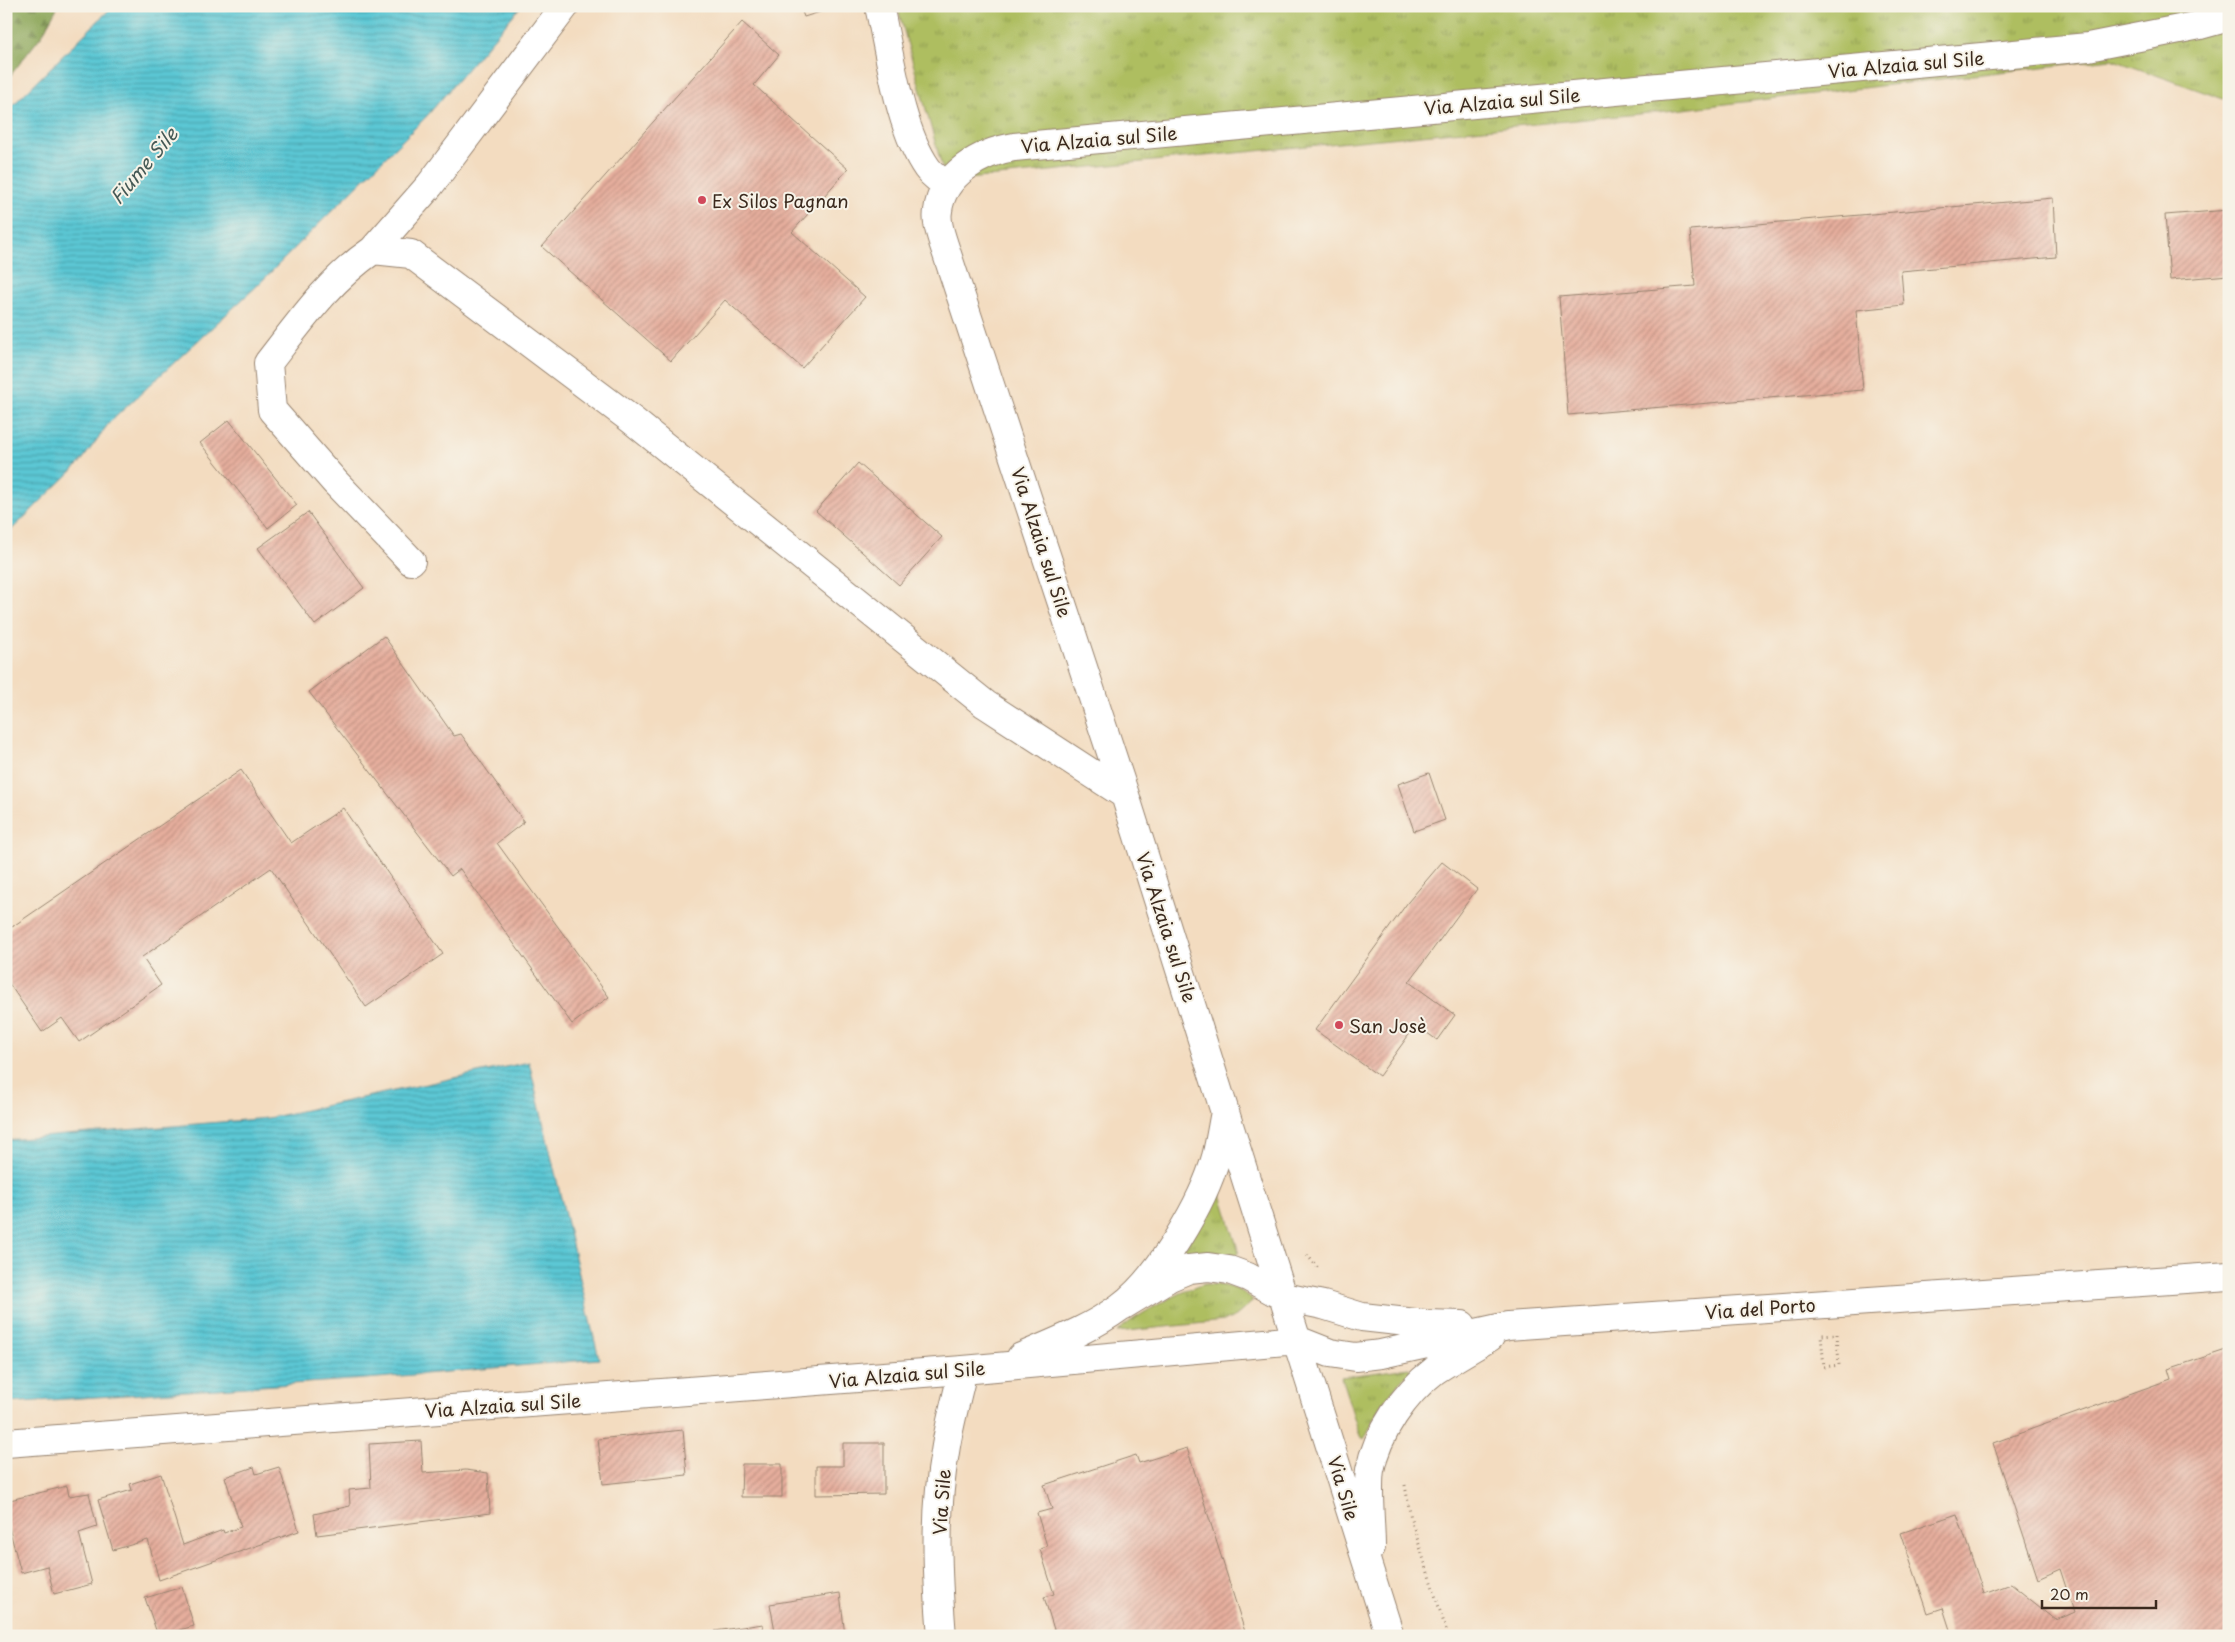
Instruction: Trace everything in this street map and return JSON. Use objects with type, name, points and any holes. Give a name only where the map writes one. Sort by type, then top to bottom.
[{"type":"street","points":[[412,561],[334,482],[272,410],[268,363],[321,295],[350,266],[373,250],[430,185],[565,6]]},
{"type":"street","points":[[879,6],[909,131],[919,154],[929,170],[947,186]]},
{"type":"street","name":"Via Alzaia sul Sile","points":[[6,1443],[963,1370],[1297,1340],[1125,794],[943,242],[937,213],[940,198],[947,186],[959,173],[983,156],[1014,147],[2088,47],[2200,25],[2229,17]]},
{"type":"street","points":[[373,250],[411,254],[632,420],[985,704],[1125,794]]},
{"type":"street","name":"Via Alzaia sul Sile","points":[[999,1366],[1085,1330],[1122,1306],[1152,1275],[1178,1238],[1200,1198],[1215,1158],[1225,1110]]},
{"type":"street","points":[[1122,1306],[1170,1277],[1189,1269],[1208,1267],[1235,1272],[1284,1297],[1387,1321],[1508,1326]]},
{"type":"street","name":"Via del Porto","points":[[1297,1340],[1330,1353],[1356,1356],[1381,1354],[1508,1326],[2229,1276]]},
{"type":"street","points":[[1372,1578],[1370,1471],[1376,1449],[1388,1424],[1409,1396],[1433,1372],[1508,1326]]},
{"type":"street","name":"Via Sile","points":[[1297,1340],[1390,1636]]},
{"type":"street","name":"Via Sile","points":[[942,1636],[937,1576],[938,1515],[944,1453],[963,1370]]},
{"type":"path","points":[[1303,1249],[1321,1270]]},
{"type":"path","points":[[1837,1334],[1839,1365],[1824,1366],[1821,1335],[1837,1334]]},
{"type":"path","points":[[1404,1480],[1412,1519],[1448,1636]]},
{"type":"green space","points":[[6,6],[58,6],[42,35],[6,81]]},
{"type":"green space","points":[[897,6],[2229,6],[2229,101],[2111,59],[1649,113],[946,181]]},
{"type":"green space","points":[[1219,1188],[1239,1253],[1236,1256],[1208,1252],[1179,1258]]},
{"type":"green space","points":[[1206,1284],[1236,1289],[1252,1299],[1252,1302],[1236,1316],[1224,1321],[1117,1332],[1134,1319],[1160,1304],[1186,1291]]},
{"type":"green space","points":[[1409,1368],[1411,1370],[1385,1399],[1364,1439],[1360,1436],[1341,1377]]},
{"type":"water","name":"Fiume Sile","points":[[113,6],[521,6],[426,117],[259,284],[109,423],[80,463],[6,535],[6,112]]},
{"type":"water","points":[[529,1062],[599,1359],[366,1379],[6,1403],[6,1140],[268,1118]]},
{"type":"building","points":[[800,6],[836,6],[836,7],[804,17]]},
{"type":"building","name":"Ex Silos Pagnan","points":[[742,22],[779,55],[754,85],[848,169],[792,232],[865,297],[802,368],[725,300],[671,361],[542,247]]},
{"type":"building","points":[[2053,198],[2056,257],[1901,271],[1904,305],[1856,310],[1863,390],[1568,415],[1559,297],[1695,286],[1690,230]]},
{"type":"building","points":[[2229,210],[2229,275],[2170,280],[2165,215]]},
{"type":"building","points":[[229,420],[297,505],[268,528],[200,443]]},
{"type":"building","points":[[858,463],[942,537],[899,585],[816,511]]},
{"type":"building","points":[[308,512],[364,588],[315,625],[258,548]]},
{"type":"building","points":[[384,636],[454,736],[461,734],[524,822],[497,843],[609,997],[572,1024],[460,869],[451,876],[309,692]]},
{"type":"building","points":[[241,770],[291,843],[343,808],[443,954],[366,1007],[271,868],[142,957],[161,985],[79,1042],[62,1018],[42,1032],[6,979],[6,931]]},
{"type":"building","points":[[1429,773],[1445,820],[1414,831],[1398,784]]},
{"type":"building","points":[[1442,862],[1477,889],[1409,982],[1455,1015],[1437,1040],[1416,1025],[1379,1076],[1315,1030],[1408,902]]},
{"type":"building","points":[[2229,1349],[2229,1636],[1952,1636],[1943,1608],[1928,1613],[1901,1533],[1957,1514],[1984,1594],[2011,1584],[2056,1620],[2074,1612],[2060,1569],[2038,1579],[1993,1443],[2171,1379],[2168,1369]]},
{"type":"building","points":[[683,1430],[687,1475],[603,1484],[598,1439]]},
{"type":"building","points":[[421,1441],[423,1473],[466,1470],[488,1473],[490,1513],[317,1535],[314,1514],[350,1506],[349,1490],[371,1488],[369,1444]]},
{"type":"building","points":[[843,1443],[884,1443],[884,1494],[816,1495],[816,1466],[843,1466]]},
{"type":"building","points":[[1187,1448],[1246,1635],[1056,1636],[1044,1597],[1054,1594],[1040,1549],[1047,1546],[1037,1513],[1052,1509],[1044,1485],[1136,1455],[1139,1463]]},
{"type":"building","points":[[742,1464],[782,1464],[782,1497],[741,1497]]},
{"type":"building","points":[[254,1467],[256,1474],[279,1467],[299,1531],[159,1580],[148,1540],[113,1550],[98,1500],[132,1490],[130,1484],[161,1474],[183,1545],[223,1530],[224,1533],[241,1527],[225,1477]]},
{"type":"building","points":[[67,1486],[69,1496],[89,1493],[97,1527],[79,1533],[92,1584],[54,1594],[47,1566],[21,1573],[6,1516],[6,1501]]},
{"type":"building","points":[[182,1587],[194,1626],[158,1636],[145,1598]]},
{"type":"building","points":[[840,1593],[845,1636],[776,1636],[770,1604]]},
{"type":"building","points":[[763,1624],[764,1636],[716,1636],[715,1631]]},
{"type":"place","name":"Ex Silos Pagnan","points":[[702,200]]},
{"type":"place","name":"San Josè","points":[[1339,1025]]}]
